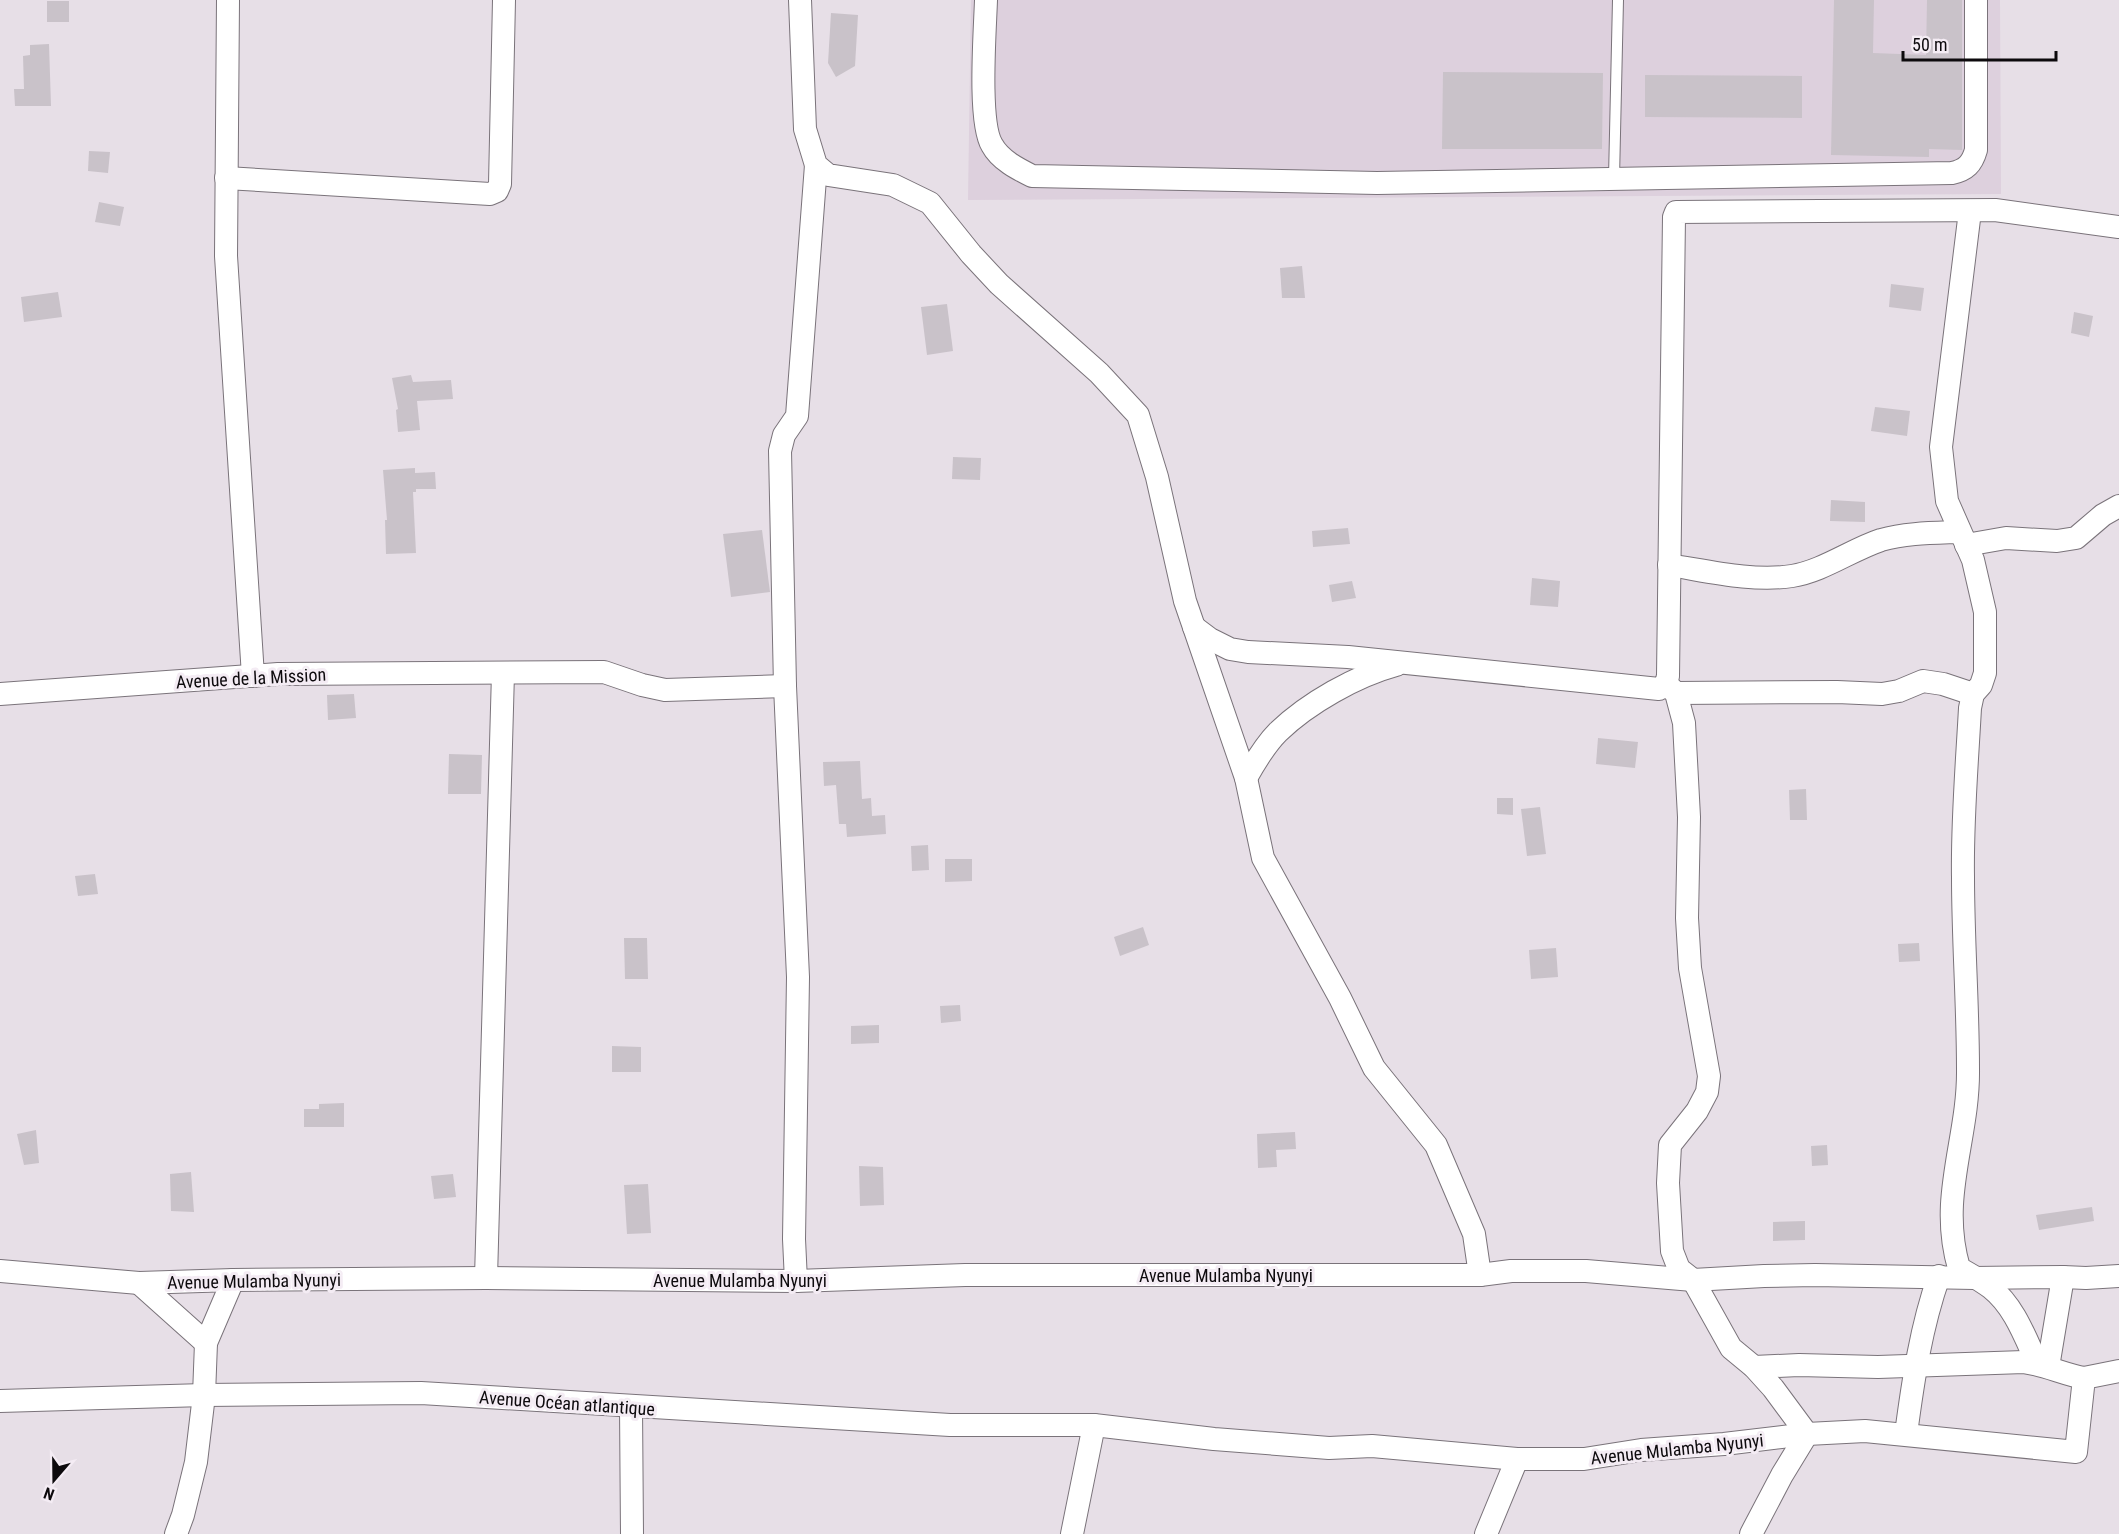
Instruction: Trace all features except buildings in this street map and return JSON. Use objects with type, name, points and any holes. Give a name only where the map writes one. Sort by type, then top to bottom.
[{"type":"street","points":[[228,0],[226,256],[253,676]]},
{"type":"street","points":[[226,178],[490,194],[497,191],[500,184],[504,0]]},
{"type":"street","points":[[796,1281],[794,1239],[798,977],[785,686],[780,451],[784,435],[797,416],[816,165],[805,129],[800,0]]},
{"type":"street","points":[[986,0],[984,123],[992,145],[1015,167],[1032,176],[1377,183],[1962,171],[1974,159],[1976,150],[1976,0]]},
{"type":"street","points":[[816,165],[828,175],[893,185],[930,203],[971,254],[999,284],[1099,373],[1138,415],[1157,477],[1185,601],[1246,778],[1263,858],[1340,998],[1374,1068],[1436,1145],[1474,1234],[1480,1275]]},
{"type":"street","points":[[1751,1534],[1807,1434],[1773,1388],[1754,1367],[1731,1348],[1693,1280],[1679,1269],[1672,1251],[1668,1182],[1670,1146],[1707,1092],[1709,1076],[1690,968],[1687,918],[1689,817],[1684,723],[1671,688],[1669,565],[1674,217],[1676,212],[1995,210],[2119,227]]},
{"type":"street","points":[[1970,211],[1941,447],[1947,501],[1973,560],[1984,612],[1985,673],[1981,685],[1973,693],[1970,708],[1963,876],[1968,1070],[1950,1221],[1959,1268],[1991,1288],[2004,1301],[2043,1365]]},
{"type":"street","points":[[1669,565],[1768,578],[1793,576],[1883,540],[1918,533],[1962,538],[2057,541],[2076,538],[2103,515],[2119,506]]},
{"type":"street","points":[[1194,627],[1210,639],[1230,649],[1248,652],[1348,657],[1659,689],[1882,694],[1899,691],[1923,681],[1973,693]]},
{"type":"street","points":[[1246,778],[1258,757],[1278,732],[1313,704],[1377,670],[1400,664]]},
{"type":"street","name":"Avenue de la Mission","points":[[0,694],[278,674],[604,672],[665,690],[785,686]]},
{"type":"street","points":[[486,1278],[503,673]]},
{"type":"street","name":"Avenue Mulamba Nyunyi","points":[[0,1271],[139,1283],[486,1278],[796,1281],[965,1275],[1480,1275],[1511,1271],[1586,1272],[1693,1280],[1764,1276],[1974,1278],[2119,1276]]},
{"type":"street","points":[[1906,1434],[1916,1365],[1927,1314],[1939,1276]]},
{"type":"street","points":[[2043,1365],[2063,1276]]},
{"type":"street","points":[[176,1534],[196,1462],[204,1395],[206,1344],[233,1280]]},
{"type":"street","points":[[139,1283],[206,1344]]},
{"type":"street","points":[[1754,1367],[2024,1362],[2043,1365],[2066,1375],[2084,1378],[2119,1371]]},
{"type":"street","name":"Avenue Mulamba Nyunyi","points":[[1132,1430],[1269,1444],[1329,1448],[1372,1446],[1517,1459],[1584,1459],[1641,1450],[1724,1444],[1807,1434],[1865,1431],[2076,1452],[2084,1378]]},
{"type":"street","name":"Avenue Océan atlantique","points":[[0,1401],[204,1395],[421,1393],[950,1425],[1094,1425],[1132,1430]]},
{"type":"street","points":[[631,1407],[632,1534]]},
{"type":"street","points":[[1072,1534],[1094,1425]]},
{"type":"street","points":[[1486,1534],[1517,1459]]},
{"type":"lane","points":[[1614,178],[1618,0]]},
{"type":"shaded area","points":[[971,0],[2000,0],[2001,194],[968,200]]}]
